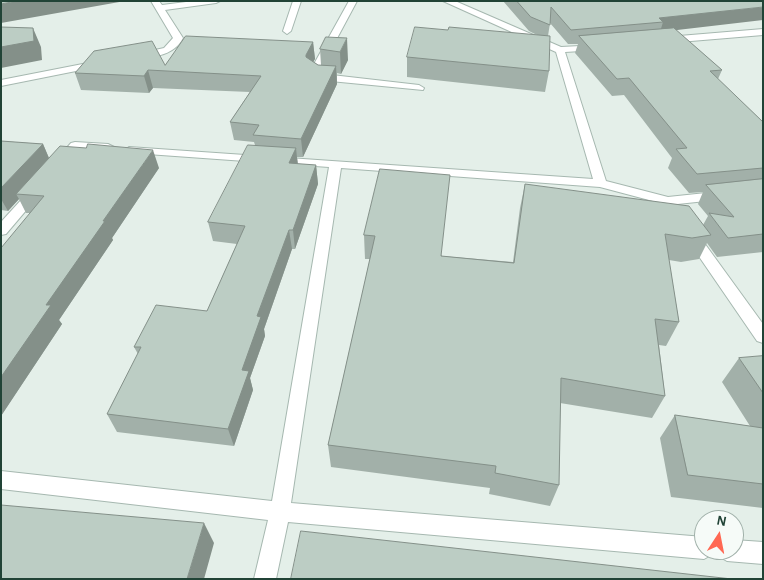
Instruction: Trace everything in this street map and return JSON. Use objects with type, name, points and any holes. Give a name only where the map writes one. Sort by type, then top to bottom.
[{"type":"street","points":[[128,59],[166,51],[175,46],[178,38],[158,5],[216,1]]},
{"type":"street","points":[[286,31],[297,1]]},
{"type":"street","points":[[353,1],[314,73],[320,77],[419,88]]},
{"type":"street","points":[[447,1],[560,50],[608,46]]},
{"type":"street","points":[[656,41],[763,32]]},
{"type":"street","points":[[560,50],[601,183]]},
{"type":"street","points":[[1,82],[108,62]]},
{"type":"street","points":[[1,231],[76,145],[601,183],[668,201],[763,192]]},
{"type":"street","points":[[265,579],[280,512],[336,164]]},
{"type":"street","points":[[668,201],[763,337]]},
{"type":"street","points":[[1,480],[280,512],[694,547]]},
{"type":"street","points":[[744,551],[763,553]]},
{"type":"building","points":[[1,1],[17,1],[1,4]]},
{"type":"building","points":[[517,1],[763,1],[763,7],[659,18],[663,22],[571,30],[551,7],[550,25],[531,17]]},
{"type":"building","points":[[1,27],[33,28],[34,41],[1,47]]},
{"type":"building","points":[[415,27],[448,30],[449,27],[550,36],[549,71],[407,57]]},
{"type":"building","points":[[674,28],[722,70],[710,71],[763,122],[763,168],[697,174],[676,149],[687,148],[629,78],[617,79],[579,36]]},
{"type":"building","points":[[186,36],[313,42],[306,57],[318,65],[336,66],[301,139],[253,135],[259,125],[230,122],[261,76],[148,70],[144,76],[75,73],[94,51],[152,41],[165,65]]},
{"type":"building","points":[[326,37],[347,38],[340,52],[320,49]]},
{"type":"building","points":[[1,141],[43,144],[1,188]]},
{"type":"building","points":[[88,144],[153,150],[46,305],[51,305],[1,377],[1,248],[44,196],[16,194],[60,146],[86,148]]},
{"type":"building","points":[[248,145],[296,148],[289,163],[316,165],[293,230],[289,230],[257,316],[261,317],[242,370],[249,371],[228,429],[107,414],[141,347],[134,347],[156,305],[207,311],[245,226],[208,222]]},
{"type":"building","points":[[380,169],[450,175],[441,256],[514,263],[525,184],[689,206],[711,235],[692,238],[665,234],[679,322],[655,319],[665,396],[561,378],[559,485],[495,473],[496,466],[328,445],[375,236],[364,235]]},
{"type":"building","points":[[763,179],[763,234],[728,238],[709,213],[734,217],[706,185]]},
{"type":"building","points":[[763,356],[763,393],[739,358]]},
{"type":"building","points":[[675,415],[763,428],[763,484],[688,475]]},
{"type":"building","points":[[1,505],[204,523],[187,579],[1,579]]},
{"type":"building","points":[[301,531],[732,579],[291,579]]}]
